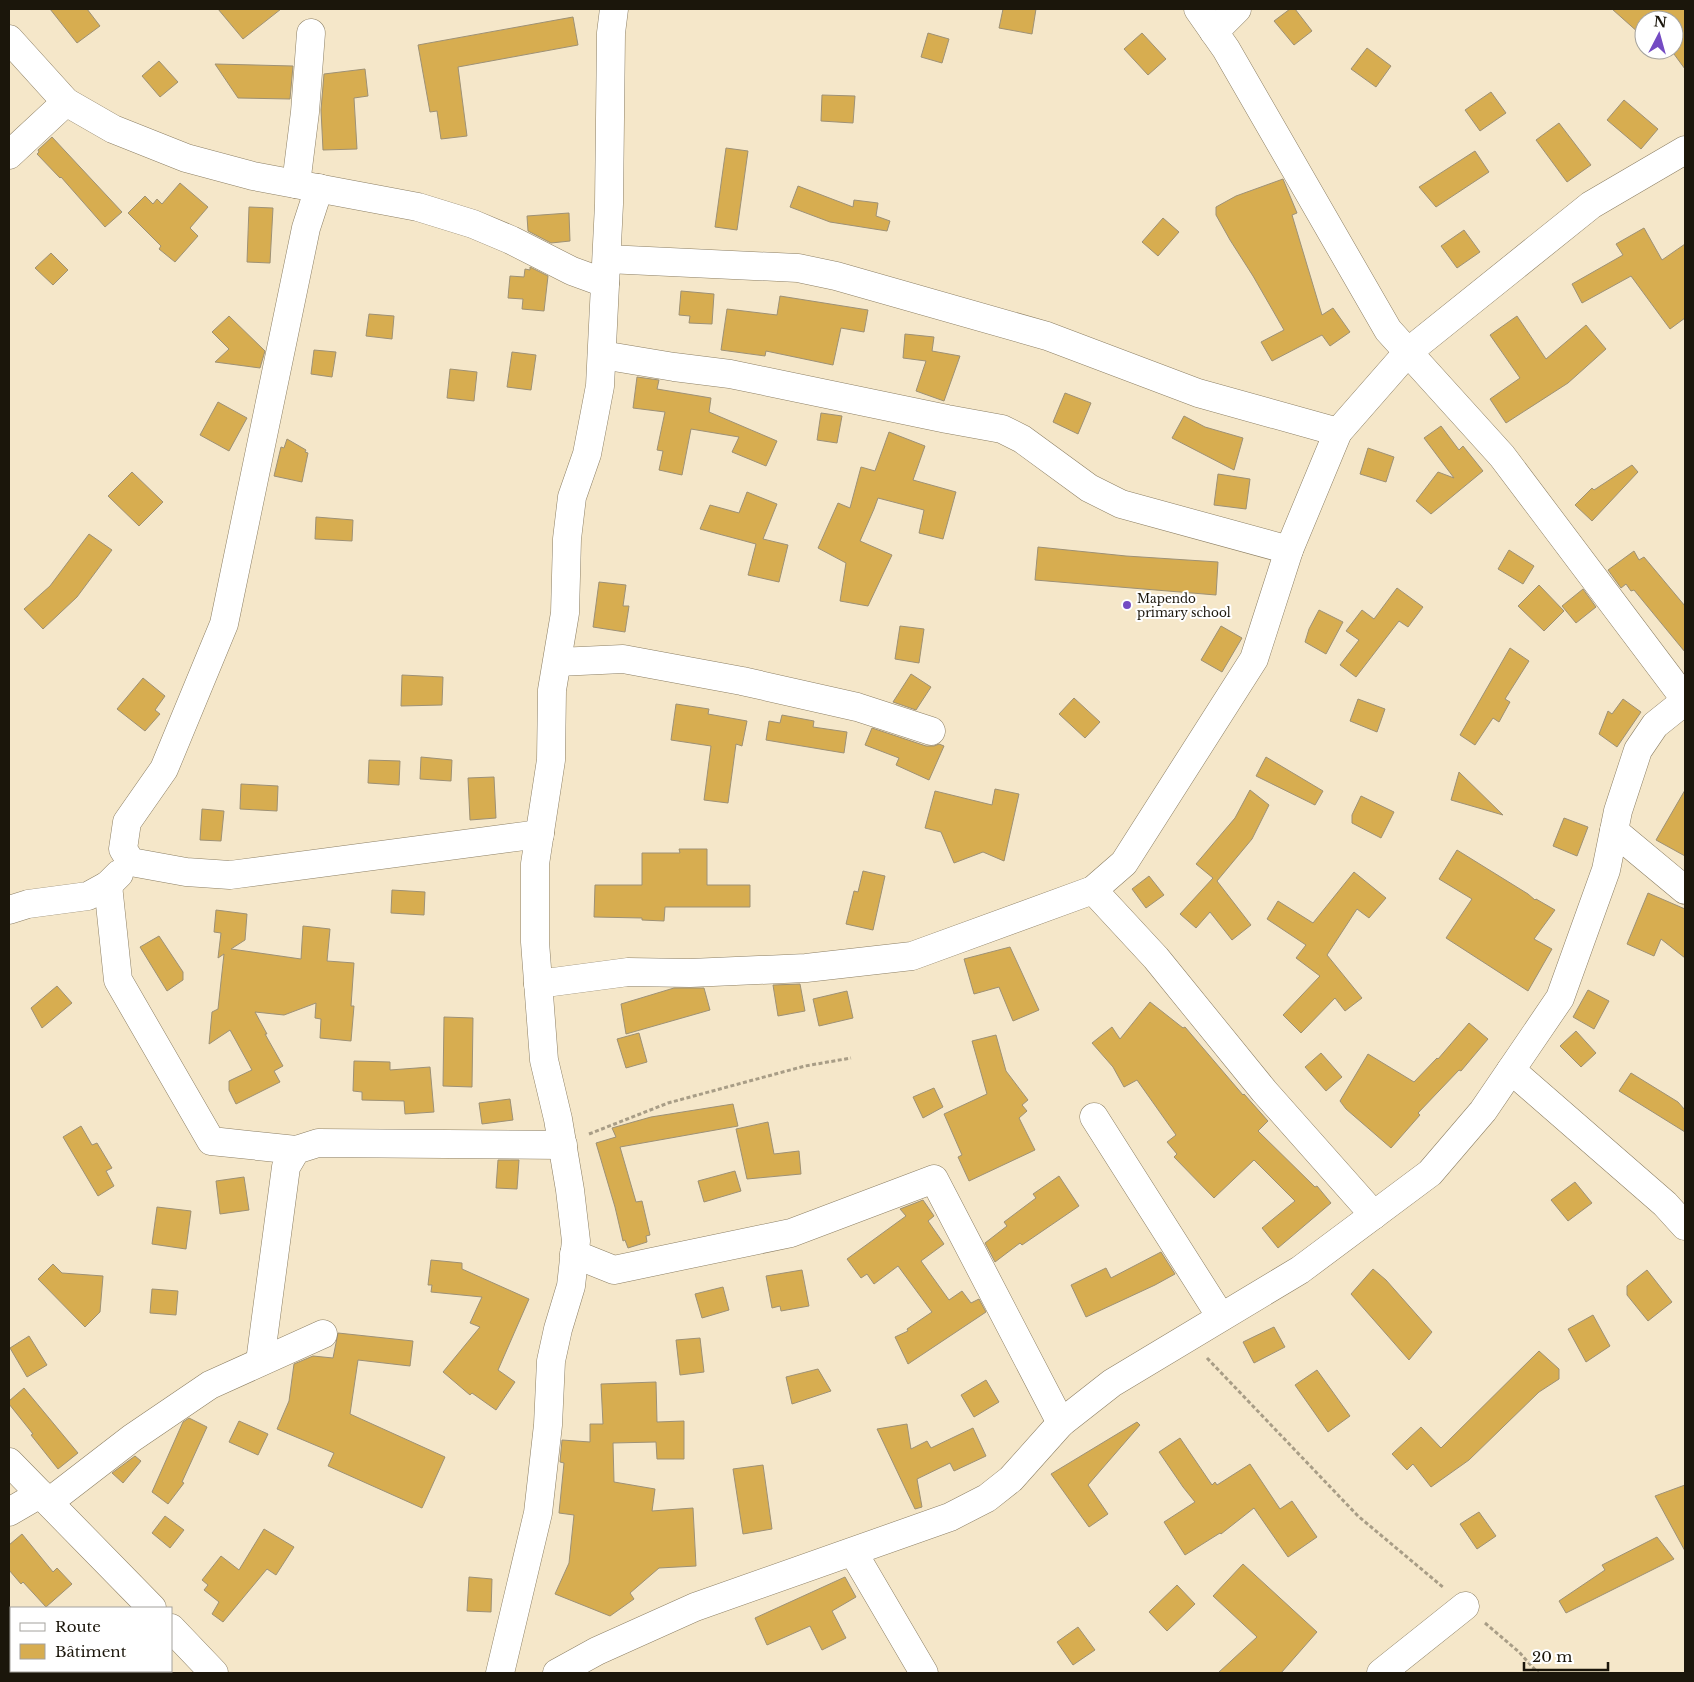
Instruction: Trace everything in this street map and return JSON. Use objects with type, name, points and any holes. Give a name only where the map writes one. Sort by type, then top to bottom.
[{"type":"street","points":[[500,1673],[538,1513],[548,1425],[551,1361],[571,1286],[576,1242],[563,1145],[544,1060],[535,942],[535,864],[551,760],[552,690],[565,613],[567,538],[572,497],[587,454],[600,386],[609,204],[611,33],[614,9]]},
{"type":"street","points":[[557,1673],[597,1652],[695,1607],[950,1517],[987,1498],[1011,1478],[1061,1423],[1112,1383],[1300,1270],[1430,1173],[1483,1111],[1560,998],[1606,870],[1618,811],[1638,750],[1655,725],[1685,700],[1502,456],[1388,330],[1226,49],[1198,9]]},
{"type":"street","points":[[1214,32],[1237,9]]},
{"type":"street","points":[[312,33],[305,112],[306,228],[224,624],[164,769],[127,822],[123,849],[131,862],[186,872],[230,875],[540,834]]},
{"type":"street","points":[[9,39],[66,102],[113,129],[186,158],[253,176],[418,207],[473,224],[511,240],[572,271],[798,268],[836,276],[1047,336],[1198,393],[1338,432]]},
{"type":"street","points":[[9,154],[66,102]]},
{"type":"street","points":[[538,984],[628,972],[690,973],[806,968],[912,956],[1093,890],[1124,863],[1254,659],[1289,550],[1338,432],[1408,352],[1591,206],[1685,150]]},
{"type":"street","points":[[602,354],[674,367],[730,374],[947,420],[1002,429],[1022,439],[1089,488],[1122,504],[1289,550]]},
{"type":"street","points":[[558,662],[623,659],[714,676],[857,707],[931,731]]},
{"type":"street","points":[[1614,831],[1685,890]]},
{"type":"street","points":[[9,910],[28,904],[88,896],[108,885],[131,862]]},
{"type":"street","points":[[108,885],[118,980],[211,1141],[296,1150],[318,1143],[563,1145]]},
{"type":"street","points":[[1093,890],[1156,958],[1264,1091],[1374,1216]]},
{"type":"street","points":[[1511,1070],[1665,1204],[1685,1226]]},
{"type":"street","points":[[1094,1117],[1221,1317]]},
{"type":"street","points":[[260,1362],[286,1168],[296,1150]]},
{"type":"street","points":[[574,1254],[614,1270],[791,1234],[934,1179],[1061,1423]]},
{"type":"street","points":[[9,1512],[45,1498],[210,1385],[323,1334]]},
{"type":"street","points":[[9,1462],[151,1607]]},
{"type":"street","points":[[853,1552],[924,1673]]},
{"type":"street","points":[[1381,1673],[1465,1606]]},
{"type":"street","points":[[172,1629],[214,1673]]},
{"type":"path","points":[[563,1145],[668,1103],[805,1066],[850,1058]]},
{"type":"path","points":[[1188,1337],[1358,1516],[1519,1652],[1538,1673]]},
{"type":"building","points":[[50,9],[87,9],[100,26],[77,43]]},
{"type":"building","points":[[218,9],[281,9],[243,39]]},
{"type":"building","points":[[1003,9],[1036,9],[1032,34],[999,28]]},
{"type":"building","points":[[1290,9],[1295,9],[1312,31],[1294,45],[1274,21]]},
{"type":"building","points":[[1612,9],[1685,9],[1685,69],[1678,60],[1684,60],[1684,10],[1634,10],[1634,29]]},
{"type":"building","points":[[573,17],[578,45],[458,67],[467,136],[441,139],[437,111],[430,112],[418,45]]},
{"type":"building","points":[[928,33],[949,39],[942,63],[921,57]]},
{"type":"building","points":[[1142,33],[1166,59],[1148,75],[1124,49]]},
{"type":"building","points":[[1367,48],[1391,66],[1376,87],[1351,69]]},
{"type":"building","points":[[159,61],[178,82],[160,97],[142,76]]},
{"type":"building","points":[[215,64],[293,66],[290,99],[238,98]]},
{"type":"building","points":[[365,69],[368,96],[354,98],[357,149],[323,150],[321,110],[324,74]]},
{"type":"building","points":[[1491,92],[1506,113],[1480,131],[1465,110]]},
{"type":"building","points":[[822,95],[855,96],[853,123],[821,121]]},
{"type":"building","points":[[1624,100],[1658,129],[1641,149],[1607,120]]},
{"type":"building","points":[[1559,123],[1591,165],[1567,182],[1536,140]]},
{"type":"building","points":[[52,137],[122,212],[105,227],[61,177],[37,154],[38,150]]},
{"type":"building","points":[[726,148],[748,151],[737,230],[715,227]]},
{"type":"building","points":[[1475,151],[1489,172],[1436,207],[1419,187]]},
{"type":"building","points":[[1283,179],[1297,213],[1292,215],[1322,315],[1333,308],[1350,332],[1330,346],[1322,335],[1272,361],[1261,342],[1284,330],[1216,215],[1216,207],[1236,196]]},
{"type":"building","points":[[180,183],[208,207],[190,228],[198,236],[175,262],[159,249],[161,246],[128,213],[145,196],[153,204],[157,199],[162,204]]},
{"type":"building","points":[[798,186],[853,207],[854,200],[878,203],[876,216],[890,221],[887,231],[830,222],[790,207]]},
{"type":"building","points":[[249,207],[273,208],[270,263],[247,262]]},
{"type":"building","points":[[569,213],[570,241],[551,243],[528,231],[527,216]]},
{"type":"building","points":[[1163,218],[1179,232],[1158,256],[1142,242]]},
{"type":"building","points":[[1644,228],[1662,260],[1685,244],[1685,318],[1670,329],[1631,276],[1582,303],[1572,284],[1623,255],[1616,244]]},
{"type":"building","points":[[1464,230],[1480,252],[1457,268],[1441,246]]},
{"type":"building","points":[[51,253],[68,270],[53,285],[35,268]]},
{"type":"building","points":[[530,267],[548,276],[544,311],[522,309],[523,299],[508,298],[510,276],[524,277],[525,269],[530,270]]},
{"type":"building","points":[[681,291],[714,294],[712,324],[689,323],[690,316],[679,315]]},
{"type":"building","points":[[780,296],[868,310],[864,332],[841,328],[833,365],[766,351],[765,356],[721,350],[727,309],[777,315]]},
{"type":"building","points":[[369,314],[394,316],[392,339],[366,336]]},
{"type":"building","points":[[229,316],[265,351],[260,368],[215,362],[229,349],[212,332]]},
{"type":"building","points":[[1517,316],[1546,359],[1586,325],[1606,349],[1568,383],[1506,423],[1490,399],[1520,378],[1490,335]]},
{"type":"building","points":[[905,334],[934,337],[932,351],[960,356],[944,401],[916,391],[926,361],[903,358]]},
{"type":"building","points":[[314,350],[336,352],[332,377],[311,374]]},
{"type":"building","points":[[512,352],[536,355],[531,390],[507,387]]},
{"type":"building","points":[[450,369],[477,372],[474,401],[447,398]]},
{"type":"building","points":[[637,377],[659,380],[657,389],[711,398],[709,412],[777,441],[766,466],[732,452],[739,437],[691,429],[682,475],[659,470],[663,451],[657,450],[665,412],[633,408]]},
{"type":"building","points":[[1065,393],[1091,403],[1078,434],[1053,422]]},
{"type":"building","points":[[218,402],[247,418],[229,451],[200,435]]},
{"type":"building","points":[[821,413],[842,416],[837,443],[817,440]]},
{"type":"building","points":[[1184,416],[1205,427],[1243,438],[1234,470],[1172,438]]},
{"type":"building","points":[[1441,426],[1459,450],[1463,446],[1483,471],[1431,514],[1416,501],[1438,472],[1454,478],[1424,438]]},
{"type":"building","points":[[889,432],[925,446],[913,480],[956,492],[943,539],[919,533],[924,510],[878,498],[860,541],[892,555],[868,606],[840,601],[846,563],[818,548],[838,503],[850,508],[861,467],[875,471]]},
{"type":"building","points":[[287,439],[308,453],[302,482],[274,476],[281,447],[284,448]]},
{"type":"building","points":[[1368,448],[1394,457],[1386,482],[1360,474]]},
{"type":"building","points":[[1632,465],[1638,472],[1592,521],[1575,505],[1592,488],[1594,490]]},
{"type":"building","points":[[132,472],[163,502],[139,526],[108,496]]},
{"type":"building","points":[[1218,474],[1250,479],[1246,509],[1214,505]]},
{"type":"building","points":[[747,492],[777,504],[763,539],[788,545],[779,582],[748,575],[756,544],[700,529],[710,505],[739,513]]},
{"type":"building","points":[[316,517],[353,520],[352,541],[315,539]]},
{"type":"building","points":[[89,534],[112,550],[77,597],[43,629],[24,609],[50,586]]},
{"type":"building","points":[[1038,547],[1126,556],[1218,562],[1216,595],[1035,580]]},
{"type":"building","points":[[1509,550],[1534,566],[1523,584],[1498,569]]},
{"type":"building","points":[[1634,551],[1639,560],[1644,557],[1685,606],[1685,652],[1634,590],[1631,591],[1626,584],[1621,588],[1608,570]]},
{"type":"building","points":[[599,582],[626,585],[623,606],[629,606],[625,632],[593,627]]},
{"type":"building","points":[[1539,585],[1564,611],[1544,631],[1518,606]]},
{"type":"building","points":[[1397,588],[1423,607],[1408,627],[1399,621],[1356,677],[1340,665],[1359,640],[1346,631],[1362,610],[1374,619]]},
{"type":"building","points":[[1583,589],[1596,607],[1576,623],[1562,606]]},
{"type":"building","points":[[1319,610],[1343,622],[1326,654],[1305,642],[1309,629]]},
{"type":"building","points":[[900,626],[924,629],[919,663],[895,659]]},
{"type":"building","points":[[1221,626],[1242,638],[1222,672],[1201,660]]},
{"type":"building","points":[[1510,648],[1529,661],[1505,699],[1510,702],[1499,722],[1493,718],[1475,745],[1460,735]]},
{"type":"building","points":[[911,674],[931,687],[916,710],[893,702]]},
{"type":"building","points":[[402,675],[443,677],[442,705],[401,706]]},
{"type":"building","points":[[143,678],[165,696],[155,710],[160,714],[145,731],[117,709]]},
{"type":"building","points":[[1074,698],[1100,722],[1085,738],[1059,714]]},
{"type":"building","points":[[1358,699],[1385,709],[1377,732],[1350,721]]},
{"type":"building","points":[[1623,699],[1641,712],[1617,747],[1599,734],[1608,711],[1612,714]]},
{"type":"building","points":[[676,704],[709,709],[708,714],[747,721],[742,746],[736,744],[728,803],[704,800],[711,746],[671,740]]},
{"type":"building","points":[[782,715],[814,721],[813,727],[847,732],[844,753],[766,740],[769,721],[780,723]]},
{"type":"building","points":[[872,728],[926,746],[939,744],[944,746],[929,780],[896,765],[899,758],[865,745]]},
{"type":"building","points":[[421,757],[452,760],[451,781],[420,779]]},
{"type":"building","points":[[1266,757],[1323,791],[1315,805],[1256,776]]},
{"type":"building","points":[[369,760],[400,761],[399,785],[368,783]]},
{"type":"building","points":[[1459,772],[1503,815],[1451,800]]},
{"type":"building","points":[[494,777],[496,818],[470,820],[468,778]]},
{"type":"building","points":[[241,784],[278,786],[277,811],[240,809]]},
{"type":"building","points":[[995,789],[1019,794],[1004,861],[983,852],[954,863],[941,832],[925,828],[935,791],[992,805]]},
{"type":"building","points":[[1250,790],[1269,805],[1252,839],[1217,881],[1251,925],[1232,940],[1210,912],[1196,928],[1180,914],[1213,878],[1196,864],[1235,818]]},
{"type":"building","points":[[1685,790],[1685,856],[1656,840]]},
{"type":"building","points":[[1361,796],[1394,812],[1381,838],[1352,823],[1352,815]]},
{"type":"building","points":[[202,809],[224,811],[221,841],[200,840]]},
{"type":"building","points":[[1564,818],[1588,827],[1577,856],[1553,846]]},
{"type":"building","points":[[679,849],[707,849],[707,885],[750,885],[750,907],[665,907],[664,921],[642,920],[642,918],[594,917],[595,885],[642,885],[642,853],[680,853]]},
{"type":"building","points":[[1457,850],[1535,900],[1555,910],[1534,939],[1552,949],[1528,991],[1446,938],[1472,899],[1439,879]]},
{"type":"building","points":[[863,871],[885,876],[873,930],[846,924],[854,891],[858,892]]},
{"type":"building","points":[[1354,872],[1386,898],[1369,918],[1357,909],[1327,955],[1362,998],[1345,1011],[1335,998],[1301,1033],[1283,1015],[1320,976],[1296,958],[1306,945],[1267,919],[1278,901],[1313,923]]},
{"type":"building","points":[[1149,876],[1164,895],[1146,908],[1132,889]]},
{"type":"building","points":[[392,890],[425,892],[424,915],[391,913]]},
{"type":"building","points":[[1648,893],[1685,909],[1685,958],[1661,939],[1654,956],[1627,944]]},
{"type":"building","points":[[216,910],[247,914],[245,940],[231,949],[301,959],[303,926],[330,929],[327,961],[354,963],[351,1006],[354,1006],[351,1041],[320,1038],[321,1019],[315,1018],[316,1003],[284,1015],[255,1012],[283,1066],[274,1071],[280,1082],[236,1104],[229,1090],[229,1081],[252,1070],[230,1030],[209,1044],[212,1012],[218,1009],[224,954],[218,958],[221,933],[214,932]]},
{"type":"building","points":[[159,936],[183,972],[183,980],[167,991],[140,947]]},
{"type":"building","points":[[1010,947],[1039,1010],[1013,1021],[999,987],[974,994],[964,959]]},
{"type":"building","points":[[800,984],[805,1011],[778,1016],[773,985]]},
{"type":"building","points":[[57,986],[72,1003],[42,1028],[31,1008]]},
{"type":"building","points":[[674,988],[704,988],[710,1010],[626,1034],[621,1004]]},
{"type":"building","points":[[1588,990],[1609,1001],[1594,1029],[1573,1017]]},
{"type":"building","points":[[847,991],[853,1018],[819,1026],[813,999]]},
{"type":"building","points":[[1150,1002],[1183,1028],[1185,1027],[1243,1095],[1268,1121],[1258,1131],[1315,1187],[1317,1186],[1331,1203],[1278,1248],[1262,1228],[1295,1201],[1254,1160],[1214,1198],[1174,1157],[1177,1154],[1167,1142],[1176,1135],[1137,1080],[1124,1087],[1113,1067],[1092,1043],[1112,1027],[1120,1039]]},
{"type":"building","points":[[444,1017],[473,1018],[472,1087],[443,1086]]},
{"type":"building","points":[[1469,1023],[1488,1039],[1461,1071],[1459,1070],[1418,1113],[1420,1115],[1391,1148],[1346,1109],[1340,1101],[1368,1054],[1414,1082],[1438,1059]]},
{"type":"building","points":[[1576,1031],[1596,1053],[1581,1067],[1560,1046]]},
{"type":"building","points":[[639,1033],[647,1062],[626,1068],[617,1039]]},
{"type":"building","points":[[996,1035],[1006,1071],[1028,1100],[1022,1105],[1027,1111],[1019,1118],[1035,1150],[969,1181],[958,1157],[962,1155],[944,1114],[987,1094],[972,1041]]},
{"type":"building","points":[[1321,1053],[1342,1077],[1326,1091],[1305,1067]]},
{"type":"building","points":[[354,1061],[390,1062],[390,1070],[430,1067],[434,1112],[405,1114],[404,1101],[362,1100],[362,1092],[353,1091]]},
{"type":"building","points":[[1631,1073],[1678,1102],[1685,1110],[1685,1132],[1619,1091]]},
{"type":"building","points":[[934,1088],[943,1107],[923,1118],[913,1097]]},
{"type":"building","points":[[510,1099],[513,1120],[482,1124],[479,1103]]},
{"type":"building","points":[[733,1104],[738,1126],[620,1147],[636,1202],[642,1201],[650,1235],[646,1236],[647,1242],[628,1248],[625,1240],[623,1241],[596,1143],[616,1137],[612,1128],[651,1117]]},
{"type":"building","points":[[768,1122],[774,1154],[799,1151],[801,1174],[747,1179],[736,1129]]},
{"type":"building","points":[[81,1126],[92,1145],[97,1143],[112,1168],[106,1171],[114,1186],[98,1196],[63,1137]]},
{"type":"building","points":[[498,1160],[519,1160],[517,1189],[496,1188]]},
{"type":"building","points":[[735,1171],[741,1191],[704,1202],[698,1181]]},
{"type":"building","points":[[1059,1176],[1079,1206],[1022,1245],[1020,1243],[995,1262],[985,1243],[1007,1226],[1004,1222],[1036,1198],[1033,1194]]},
{"type":"building","points":[[244,1177],[249,1210],[220,1214],[216,1181]]},
{"type":"building","points":[[1575,1182],[1592,1203],[1568,1221],[1551,1200]]},
{"type":"building","points":[[923,1200],[934,1216],[928,1221],[944,1244],[921,1261],[949,1300],[962,1291],[971,1303],[979,1299],[986,1312],[908,1364],[895,1337],[908,1331],[907,1329],[932,1312],[898,1266],[874,1284],[867,1274],[861,1278],[847,1259],[906,1216],[900,1209]]},
{"type":"building","points":[[157,1207],[191,1211],[186,1249],[152,1244]]},
{"type":"building","points":[[1161,1252],[1175,1274],[1086,1317],[1071,1285],[1106,1268],[1111,1278]]},
{"type":"building","points":[[431,1260],[462,1263],[462,1269],[529,1299],[498,1370],[515,1382],[496,1410],[472,1393],[470,1395],[443,1372],[480,1327],[470,1323],[482,1297],[431,1292],[432,1285],[428,1285]]},
{"type":"building","points":[[53,1264],[62,1273],[103,1276],[100,1312],[85,1327],[38,1279]]},
{"type":"building","points":[[1373,1269],[1386,1280],[1432,1332],[1409,1360],[1351,1294]]},
{"type":"building","points":[[802,1270],[809,1306],[781,1311],[780,1306],[772,1308],[766,1276]]},
{"type":"building","points":[[1647,1270],[1672,1302],[1648,1321],[1627,1295],[1627,1286]]},
{"type":"building","points":[[723,1287],[729,1310],[702,1318],[695,1294]]},
{"type":"building","points":[[152,1289],[178,1291],[176,1315],[150,1313]]},
{"type":"building","points":[[1593,1315],[1610,1346],[1586,1362],[1568,1329]]},
{"type":"building","points":[[1274,1327],[1285,1347],[1254,1363],[1243,1342]]},
{"type":"building","points":[[338,1333],[413,1341],[410,1366],[358,1360],[350,1414],[445,1457],[422,1508],[328,1466],[334,1453],[277,1429],[289,1401],[294,1364],[313,1356],[333,1358]]},
{"type":"building","points":[[29,1336],[47,1365],[27,1377],[10,1348]]},
{"type":"building","points":[[700,1338],[704,1372],[680,1375],[676,1340]]},
{"type":"building","points":[[1539,1351],[1559,1369],[1559,1379],[1539,1392],[1469,1460],[1431,1487],[1413,1464],[1407,1470],[1392,1454],[1421,1427],[1441,1448]]},
{"type":"building","points":[[818,1369],[831,1391],[792,1404],[786,1377]]},
{"type":"building","points":[[1317,1370],[1350,1416],[1328,1432],[1295,1385]]},
{"type":"building","points":[[986,1380],[999,1402],[974,1417],[961,1395]]},
{"type":"building","points":[[656,1382],[657,1422],[684,1421],[684,1459],[657,1459],[656,1442],[613,1443],[614,1482],[655,1489],[652,1511],[693,1508],[696,1566],[659,1568],[630,1593],[634,1599],[610,1616],[555,1594],[569,1563],[574,1515],[559,1513],[564,1463],[560,1462],[562,1440],[590,1442],[590,1424],[603,1424],[601,1384]]},
{"type":"building","points":[[24,1388],[78,1453],[58,1469],[9,1404],[9,1401]]},
{"type":"building","points":[[189,1418],[207,1427],[182,1482],[184,1483],[168,1504],[152,1492],[183,1422]]},
{"type":"building","points":[[239,1421],[268,1434],[258,1455],[229,1442]]},
{"type":"building","points":[[1137,1422],[1140,1425],[1088,1485],[1108,1514],[1089,1527],[1051,1474]]},
{"type":"building","points":[[907,1424],[911,1449],[927,1441],[931,1448],[973,1428],[986,1456],[954,1471],[950,1463],[917,1479],[922,1507],[915,1509],[877,1429]]},
{"type":"building","points":[[1180,1438],[1212,1485],[1215,1482],[1217,1485],[1250,1464],[1280,1509],[1292,1501],[1317,1537],[1288,1557],[1254,1508],[1221,1534],[1185,1555],[1164,1522],[1195,1502],[1159,1452]]},
{"type":"building","points":[[135,1456],[141,1461],[123,1483],[112,1473]]},
{"type":"building","points":[[763,1465],[772,1529],[743,1534],[733,1469]]},
{"type":"building","points":[[1685,1485],[1685,1551],[1655,1496]]},
{"type":"building","points":[[1479,1512],[1496,1536],[1477,1549],[1460,1524]]},
{"type":"building","points":[[165,1516],[184,1530],[170,1548],[152,1533]]},
{"type":"building","points":[[264,1529],[294,1547],[276,1575],[267,1569],[223,1622],[212,1614],[219,1602],[204,1590],[208,1585],[202,1580],[221,1556],[239,1570]]},
{"type":"building","points":[[22,1534],[53,1572],[57,1568],[72,1584],[46,1607],[9,1570],[9,1545]]},
{"type":"building","points":[[1657,1537],[1674,1559],[1566,1613],[1559,1601],[1605,1570],[1602,1565]]},
{"type":"building","points":[[1243,1564],[1317,1632],[1281,1673],[1218,1673],[1257,1637],[1213,1596]]},
{"type":"building","points":[[469,1577],[492,1579],[491,1612],[467,1611]]},
{"type":"building","points":[[845,1577],[856,1597],[832,1611],[846,1638],[822,1650],[810,1626],[767,1645],[755,1618]]},
{"type":"building","points":[[1177,1585],[1195,1604],[1167,1631],[1149,1612]]},
{"type":"building","points":[[1078,1627],[1095,1650],[1073,1665],[1057,1642]]},
{"type":"place","name":"Mapendo primary school","points":[[1127,605]]}]
